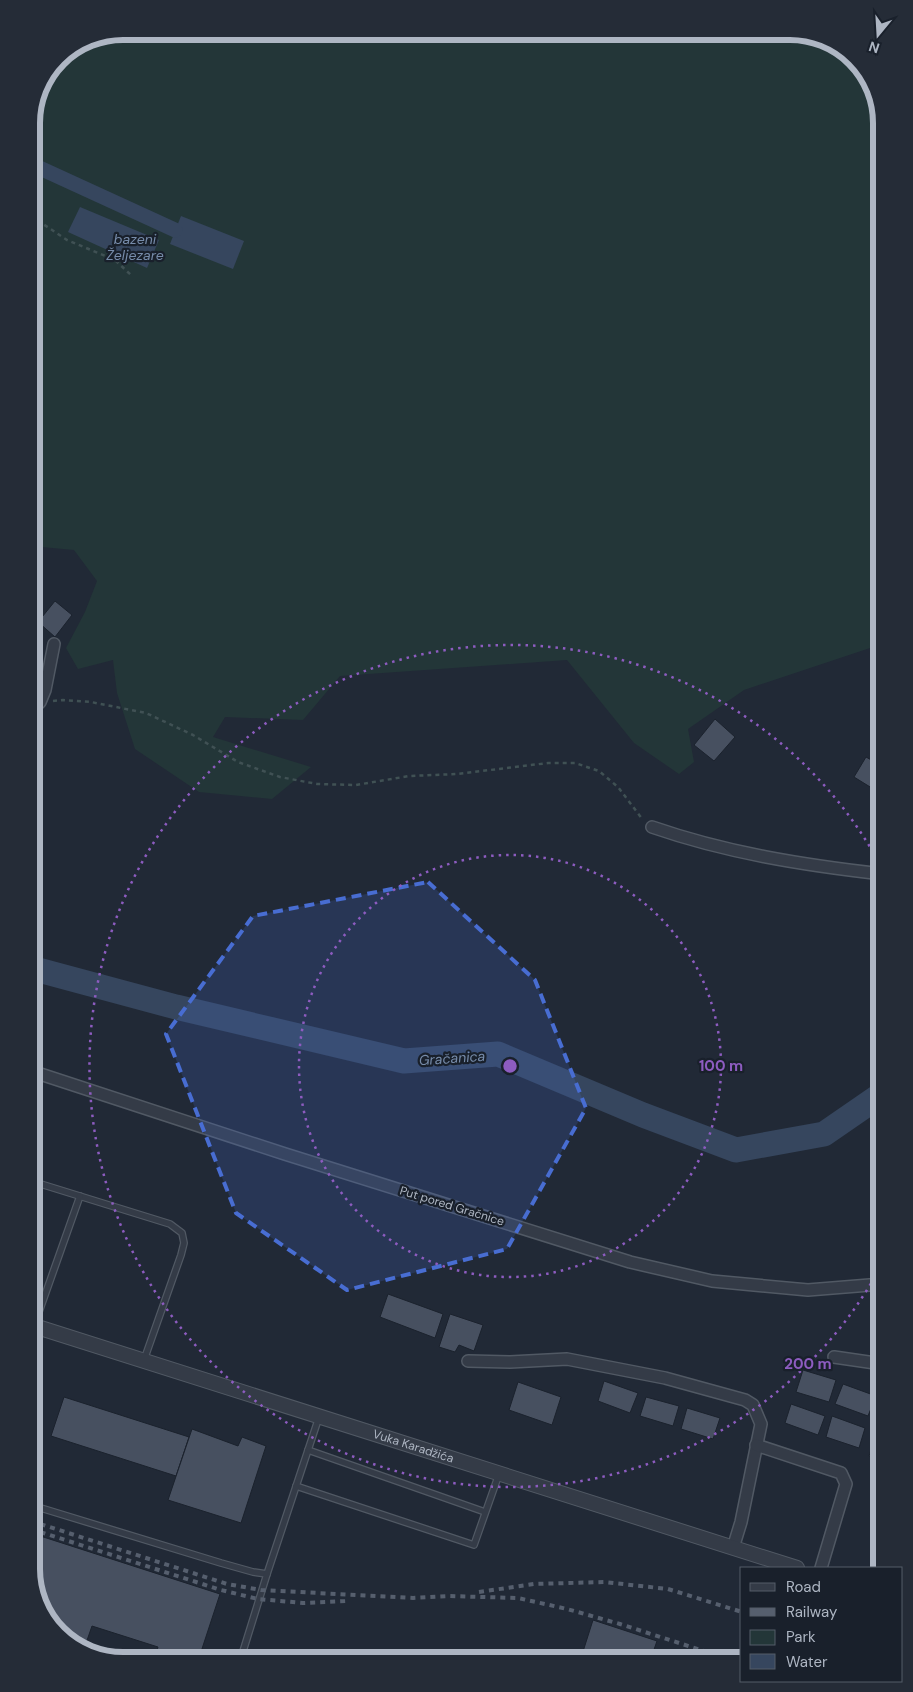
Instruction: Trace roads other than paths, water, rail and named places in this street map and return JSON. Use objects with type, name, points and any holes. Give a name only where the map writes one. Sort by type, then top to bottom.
[{"type":"street","points":[[40,702],[45,690],[54,644]]},
{"type":"street","points":[[652,827],[688,840],[741,853],[792,863],[873,873]]},
{"type":"street","name":"Put pored Gračnice","points":[[40,1074],[294,1157],[630,1262],[712,1281],[808,1290],[873,1285]]},
{"type":"street","name":"Vuka Karadžića","points":[[40,1327],[794,1567]]},
{"type":"street","points":[[834,1357],[873,1363]]},
{"type":"street","points":[[468,1361],[510,1362],[567,1359],[665,1378],[745,1400],[753,1405],[761,1424],[741,1522],[733,1548]]},
{"type":"street","points":[[756,1445],[841,1473],[846,1484],[821,1567]]},
{"type":"lane","points":[[40,1184],[170,1224],[182,1233],[184,1243],[181,1255],[144,1360]]},
{"type":"lane","points":[[40,1306],[80,1196]]},
{"type":"lane","points":[[243,1652],[320,1415]]},
{"type":"lane","points":[[308,1450],[485,1512]]},
{"type":"lane","points":[[296,1486],[474,1545],[499,1473]]},
{"type":"lane","points":[[40,1507],[221,1563],[267,1574]]},
{"type":"water","name":"bazeni Željezare","points":[[80,207],[159,240],[147,268],[68,232]]},
{"type":"water","points":[[181,216],[244,241],[233,269],[170,244]]},
{"type":"waterway","points":[[40,168],[175,230]]},
{"type":"waterway","name":"Gračanica","points":[[40,970],[176,1007],[404,1061],[498,1054],[643,1115],[736,1150],[824,1134],[873,1100]]},
{"type":"railway","points":[[40,1524],[227,1584],[261,1590],[413,1598],[448,1596],[518,1598],[620,1624],[707,1652]]},
{"type":"railway","points":[[40,1532],[221,1590],[258,1599],[303,1603],[348,1601]]},
{"type":"railway","points":[[479,1592],[534,1584],[604,1582],[668,1589],[740,1611]]}]
